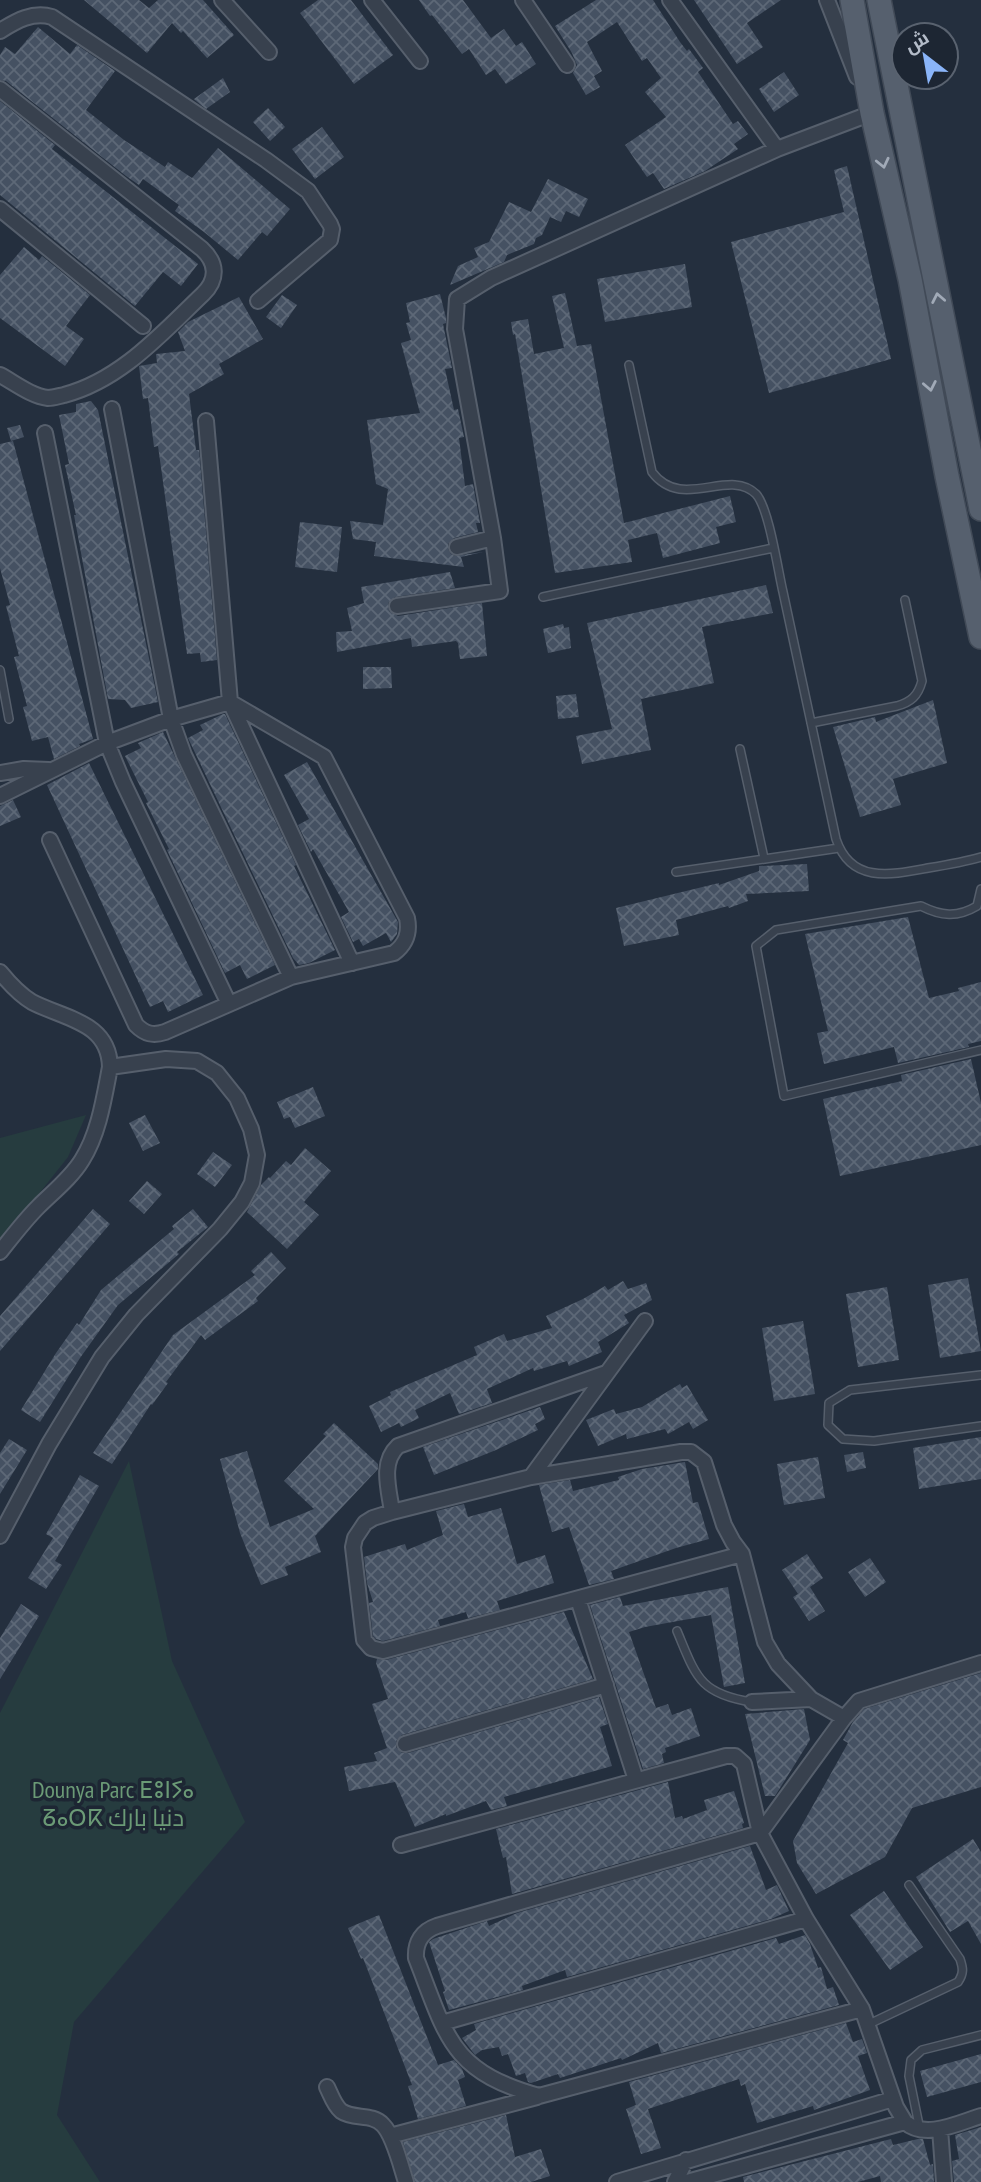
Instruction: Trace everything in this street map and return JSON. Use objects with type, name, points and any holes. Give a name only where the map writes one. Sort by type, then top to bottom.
[{"type":"main road","points":[[852,0],[872,113],[910,279],[981,637]]},
{"type":"main road","points":[[879,0],[981,509]]},
{"type":"street","points":[[222,0],[269,52]]},
{"type":"street","points":[[372,0],[419,61]]},
{"type":"street","points":[[523,0],[567,65]]},
{"type":"street","points":[[670,0],[777,149]]},
{"type":"street","points":[[397,606],[499,591],[493,538],[455,329],[457,299],[491,278],[777,149],[872,113],[827,0]]},
{"type":"street","points":[[0,31],[30,16],[52,17],[308,191],[330,224],[330,240],[258,301]]},
{"type":"street","points":[[0,89],[202,249],[210,256],[215,277],[211,287],[143,352],[86,387],[50,398],[35,394],[0,374]]},
{"type":"street","points":[[0,209],[143,326]]},
{"type":"street","points":[[112,409],[171,719],[184,755],[290,977]]},
{"type":"street","points":[[206,421],[230,702],[352,963]]},
{"type":"street","points":[[46,433],[107,743],[229,1004]]},
{"type":"street","points":[[457,547],[493,538]]},
{"type":"street","points":[[0,796],[107,743],[171,719],[230,702],[324,757],[407,918],[408,934],[400,948],[386,955],[290,977],[152,1035],[136,1025],[50,840]]},
{"type":"street","points":[[0,773],[24,769],[50,771]]},
{"type":"street","points":[[0,972],[15,989],[31,1001],[81,1024],[101,1037],[110,1055],[110,1068],[97,1125],[82,1160],[0,1252]]},
{"type":"street","points":[[0,1536],[49,1444],[102,1357],[136,1315],[220,1229],[242,1202],[252,1183],[257,1155],[251,1129],[237,1098],[217,1073],[197,1061],[166,1059],[110,1068]]},
{"type":"street","points":[[531,1477],[645,1321]]},
{"type":"street","points":[[391,1512],[387,1469],[390,1456],[398,1446],[606,1373]]},
{"type":"street","points":[[742,1554],[383,1651],[367,1645],[363,1634],[353,1547],[359,1530],[365,1523],[391,1512],[531,1477],[691,1452],[704,1462],[724,1525],[742,1554],[765,1642],[778,1664],[811,1699],[844,1717]]},
{"type":"street","points":[[578,1599],[636,1780]]},
{"type":"street","points":[[539,2096],[511,2089],[477,2070],[463,2058],[451,2041],[416,1958],[420,1938],[430,1928],[760,1833],[844,1717],[859,1701],[981,1663]]},
{"type":"street","points":[[405,1744],[606,1685]]},
{"type":"street","points":[[752,1702],[811,1699]]},
{"type":"street","points":[[401,1845],[726,1756],[735,1756],[744,1764],[760,1833],[806,1919],[862,2009],[893,2099],[905,2122],[911,2128],[920,2130],[940,2129],[981,2116]]},
{"type":"street","points":[[442,2023],[806,1919]]},
{"type":"street","points":[[390,2136],[862,2009]]},
{"type":"street","points":[[327,2087],[342,2111],[376,2119],[385,2127],[407,2182]]},
{"type":"street","points":[[617,2182],[893,2099]]},
{"type":"street","points":[[687,2182],[905,2122]]},
{"type":"street","points":[[940,2129],[944,2182]]},
{"type":"street","points":[[675,2182],[686,2160]]},
{"type":"lane","points":[[629,365],[652,472],[659,482],[680,490],[745,487],[760,499],[839,848],[846,858],[856,867],[868,872],[895,874],[981,857]]},
{"type":"lane","points":[[543,597],[773,548]]},
{"type":"lane","points":[[811,723],[906,704],[914,698],[922,681],[905,600]]},
{"type":"lane","points":[[0,670],[9,719]]},
{"type":"lane","points":[[740,749],[764,858]]},
{"type":"lane","points":[[676,872],[839,848]]},
{"type":"lane","points":[[981,889],[977,906],[967,912],[936,914],[921,906],[776,930],[756,946],[784,1096],[981,1050]]},
{"type":"lane","points":[[981,1375],[850,1390],[829,1404],[828,1425],[843,1438],[874,1441],[981,1426]]},
{"type":"lane","points":[[677,1630],[692,1666],[703,1683],[715,1693],[730,1699],[752,1702]]},
{"type":"lane","points":[[867,2025],[958,1982],[962,1976],[960,1959],[909,1885]]},
{"type":"lane","points":[[920,2130],[909,2076],[911,2060],[922,2050],[981,2035]]},
{"type":"green space","points":[[86,1115],[68,1157],[0,1246],[0,1138]]},
{"type":"green space","name":"Dounya Parc ⴹⵓⵏⵢⴰ ⵒⴰⵔⴽ دنيا بارك","points":[[129,1461],[172,1661],[245,1822],[74,2022],[57,2115],[100,2182],[0,2182],[0,1713]]},
{"type":"building","points":[[84,0],[139,0],[149,8],[158,0],[203,0],[234,35],[207,58],[183,31],[181,33],[172,23],[147,53]]},
{"type":"building","points":[[318,0],[351,0],[393,55],[354,84],[300,13]]},
{"type":"building","points":[[419,0],[463,0],[491,38],[504,29],[516,46],[522,42],[536,64],[506,84],[495,69],[486,75],[469,49],[462,54]]},
{"type":"building","points":[[596,0],[653,0],[680,42],[687,51],[689,49],[703,68],[698,72],[733,124],[738,121],[748,134],[734,144],[738,149],[705,171],[664,189],[653,173],[647,177],[625,145],[666,117],[645,92],[661,78],[647,58],[642,61],[617,22],[587,42],[602,71],[594,76],[600,87],[586,95],[573,73],[577,65],[572,53],[555,26]]},
{"type":"building","points":[[694,0],[781,0],[747,23],[763,47],[737,64]]},
{"type":"building","points":[[38,27],[70,54],[77,45],[115,71],[86,110],[124,140],[165,167],[168,162],[192,178],[218,148],[290,209],[267,236],[262,232],[238,260],[175,211],[179,205],[143,179],[139,185],[126,176],[6,81],[0,80],[0,55],[5,47],[15,54]]},
{"type":"building","points":[[784,72],[799,95],[774,112],[759,89]]},
{"type":"building","points":[[223,78],[230,92],[206,109],[194,99]]},
{"type":"building","points":[[0,101],[55,145],[52,149],[198,264],[181,286],[163,272],[135,306],[0,195]]},
{"type":"building","points":[[268,108],[285,127],[270,141],[253,122]]},
{"type":"building","points":[[322,127],[344,157],[315,179],[292,149]]},
{"type":"building","points":[[847,166],[891,359],[769,393],[731,242],[844,212],[834,170]]},
{"type":"building","points":[[548,179],[588,199],[579,217],[566,211],[561,222],[550,217],[542,235],[536,238],[534,244],[507,255],[504,262],[450,285],[458,266],[478,257],[474,248],[489,242],[509,202],[531,212]]},
{"type":"building","points":[[24,247],[39,260],[42,256],[90,295],[66,326],[84,339],[65,366],[0,318],[0,275]]},
{"type":"building","points":[[685,264],[692,307],[605,322],[597,279]]},
{"type":"building","points":[[565,293],[577,346],[591,344],[624,523],[730,496],[736,522],[716,527],[720,543],[663,558],[657,533],[628,540],[632,562],[555,573],[511,322],[528,319],[534,354],[564,348],[552,296]]},
{"type":"building","points":[[440,294],[452,368],[445,369],[454,410],[458,409],[464,437],[459,438],[465,486],[473,484],[480,523],[476,523],[478,532],[454,538],[448,544],[448,549],[455,556],[483,552],[461,557],[464,567],[374,556],[376,542],[353,539],[350,521],[383,525],[388,489],[376,484],[367,420],[420,413],[401,343],[411,340],[406,323],[410,322],[406,303]]},
{"type":"building","points":[[282,295],[297,305],[281,328],[266,317]]},
{"type":"building","points":[[239,297],[263,339],[219,364],[224,374],[189,394],[196,450],[199,450],[217,660],[201,662],[200,653],[187,654],[158,446],[154,447],[148,398],[143,399],[139,366],[157,363],[156,354],[185,351],[178,332],[188,322]]},
{"type":"building","points":[[91,401],[98,410],[158,702],[131,708],[125,700],[108,699],[65,465],[69,464],[59,415],[76,412],[76,404]]},
{"type":"building","points":[[20,425],[24,437],[11,441],[7,428]]},
{"type":"building","points":[[13,441],[93,739],[54,759],[48,737],[32,741],[23,707],[27,706],[14,657],[19,656],[6,606],[10,605],[0,568],[0,444]]},
{"type":"building","points":[[300,522],[342,527],[337,572],[295,567]]},
{"type":"building","points":[[450,572],[455,588],[395,597],[388,603],[389,611],[398,616],[482,603],[487,656],[460,659],[456,641],[412,647],[411,638],[337,652],[336,632],[352,631],[347,608],[364,603],[361,587]]},
{"type":"building","points":[[766,585],[773,613],[702,627],[714,683],[641,699],[651,750],[582,764],[576,736],[612,729],[587,623]]},
{"type":"building","points":[[563,624],[564,628],[569,627],[571,648],[548,653],[543,629]]},
{"type":"building","points":[[363,667],[391,667],[392,688],[363,689]]},
{"type":"building","points":[[576,694],[579,717],[558,719],[556,696]]},
{"type":"building","points":[[933,700],[947,763],[893,779],[901,805],[860,817],[833,727],[875,717],[876,722]]},
{"type":"building","points":[[223,714],[335,950],[309,963],[299,965],[293,958],[188,738],[203,730],[200,725]]},
{"type":"building","points":[[163,732],[275,965],[247,979],[240,965],[225,973],[125,756],[141,748],[138,743]]},
{"type":"building","points":[[307,762],[398,922],[397,934],[391,942],[386,933],[363,946],[359,939],[353,942],[341,917],[349,912],[313,849],[311,852],[298,825],[309,819],[284,775]]},
{"type":"building","points":[[89,763],[203,995],[168,1012],[163,1001],[150,1007],[47,785]]},
{"type":"building","points":[[13,800],[21,817],[0,826],[0,806]]},
{"type":"building","points":[[807,864],[809,891],[746,894],[748,901],[676,920],[679,935],[624,946],[616,908],[719,885],[759,871],[759,866]]},
{"type":"building","points":[[908,917],[929,998],[959,991],[958,988],[981,982],[981,1041],[968,1044],[969,1047],[898,1063],[894,1047],[824,1064],[817,1033],[828,1031],[805,934]]},
{"type":"building","points":[[971,1059],[981,1103],[981,1145],[840,1176],[823,1099],[902,1081],[901,1075]]},
{"type":"building","points":[[313,1087],[325,1116],[295,1128],[290,1117],[284,1119],[277,1102]]},
{"type":"building","points":[[145,1115],[160,1143],[143,1151],[129,1123]]},
{"type":"building","points":[[305,1148],[331,1171],[304,1202],[319,1215],[287,1249],[247,1212],[261,1185],[286,1161],[291,1165]]},
{"type":"building","points":[[213,1152],[232,1165],[215,1187],[197,1174]]},
{"type":"building","points":[[147,1181],[162,1194],[144,1214],[129,1201]]},
{"type":"building","points":[[93,1209],[110,1224],[0,1351],[0,1316]]},
{"type":"building","points":[[193,1209],[208,1227],[118,1305],[80,1358],[40,1422],[21,1410],[56,1353],[77,1323],[79,1325],[101,1290],[174,1229],[172,1226]]},
{"type":"building","points":[[271,1252],[286,1268],[256,1298],[258,1301],[205,1340],[201,1335],[166,1382],[168,1383],[112,1464],[93,1453],[173,1335],[255,1275],[251,1271]]},
{"type":"building","points":[[968,1278],[981,1351],[940,1358],[928,1285]]},
{"type":"building","points":[[623,1281],[628,1289],[646,1283],[652,1300],[624,1315],[629,1323],[598,1342],[602,1352],[569,1366],[567,1361],[534,1371],[533,1368],[487,1389],[492,1403],[459,1414],[450,1393],[415,1410],[419,1418],[401,1427],[399,1423],[381,1432],[369,1406],[391,1395],[390,1392],[477,1355],[474,1347],[504,1334],[507,1341],[552,1328],[546,1316],[605,1286],[608,1290]]},
{"type":"building","points":[[887,1287],[899,1360],[858,1367],[846,1294]]},
{"type":"building","points":[[803,1321],[815,1394],[774,1401],[762,1328]]},
{"type":"building","points":[[680,1384],[682,1388],[687,1385],[708,1420],[693,1429],[689,1422],[668,1434],[665,1429],[627,1439],[626,1434],[598,1446],[586,1420],[614,1409],[616,1414],[642,1407]]},
{"type":"building","points":[[540,1407],[545,1419],[535,1424],[538,1430],[434,1475],[423,1447]]},
{"type":"building","points":[[334,1423],[378,1464],[378,1469],[315,1536],[321,1552],[285,1567],[288,1575],[261,1585],[240,1533],[220,1459],[247,1451],[270,1527],[314,1509],[284,1481],[326,1436],[323,1434]]},
{"type":"building","points":[[981,1437],[981,1479],[919,1489],[913,1448]]},
{"type":"building","points":[[9,1439],[27,1450],[0,1494],[0,1453]]},
{"type":"building","points":[[863,1452],[866,1468],[847,1472],[844,1455]]},
{"type":"building","points":[[818,1457],[825,1498],[784,1505],[777,1464]]},
{"type":"building","points":[[685,1462],[693,1503],[698,1502],[709,1539],[611,1571],[614,1579],[589,1585],[569,1527],[552,1532],[539,1485],[570,1480],[573,1491],[619,1480],[618,1477],[642,1469]]},
{"type":"building","points":[[80,1475],[99,1486],[55,1561],[62,1565],[46,1589],[28,1578],[53,1538],[46,1534]]},
{"type":"building","points":[[464,1504],[468,1517],[501,1508],[517,1564],[545,1555],[554,1583],[497,1601],[500,1610],[468,1618],[466,1612],[438,1620],[440,1626],[383,1641],[376,1639],[373,1636],[369,1603],[373,1602],[367,1583],[364,1557],[405,1544],[407,1550],[443,1535],[436,1511]]},
{"type":"building","points":[[807,1554],[823,1578],[810,1587],[825,1611],[809,1621],[793,1597],[798,1594],[782,1570]]},
{"type":"building","points":[[870,1558],[886,1582],[865,1597],[848,1572]]},
{"type":"building","points":[[728,1587],[745,1683],[724,1687],[711,1615],[629,1632],[656,1708],[668,1704],[672,1715],[691,1708],[700,1736],[665,1748],[666,1752],[662,1754],[664,1763],[643,1769],[590,1605],[620,1597],[623,1606]]},
{"type":"building","points":[[21,1604],[39,1616],[0,1679],[0,1638]]},
{"type":"building","points":[[564,1612],[593,1679],[402,1735],[396,1741],[396,1747],[402,1753],[408,1753],[599,1697],[608,1724],[600,1727],[612,1766],[504,1797],[507,1806],[491,1810],[486,1801],[415,1827],[395,1782],[349,1791],[344,1767],[377,1761],[374,1753],[387,1748],[372,1704],[388,1699],[377,1659],[386,1660]]},
{"type":"building","points":[[981,1673],[981,1787],[912,1808],[885,1857],[816,1894],[797,1863],[793,1841],[848,1743],[843,1740],[853,1722],[864,1709]]},
{"type":"building","points":[[804,1709],[810,1740],[775,1796],[765,1796],[745,1714]]},
{"type":"building","points":[[668,1782],[675,1818],[682,1816],[683,1819],[707,1810],[704,1800],[734,1791],[744,1823],[743,1828],[512,1894],[506,1857],[503,1858],[496,1829]]},
{"type":"building","points":[[973,1839],[981,1852],[981,1944],[968,1921],[950,1932],[916,1877]]},
{"type":"building","points":[[750,1846],[766,1890],[777,1885],[789,1911],[771,1919],[567,1977],[565,1970],[522,1986],[523,1990],[449,2010],[429,1942],[433,1939],[487,1921],[489,1926],[517,1913]]},
{"type":"building","points":[[884,1891],[923,1947],[890,1970],[850,1915]]},
{"type":"building","points":[[379,1915],[438,2065],[454,2060],[462,2069],[465,2077],[458,2080],[466,2106],[418,2119],[408,2086],[412,2085],[363,1958],[361,1959],[348,1928]]},
{"type":"building","points":[[805,1935],[818,1968],[821,1967],[827,1989],[833,1987],[839,2005],[661,2053],[658,2043],[622,2060],[621,2058],[560,2078],[558,2074],[531,2083],[525,2073],[516,2076],[508,2054],[502,2056],[499,2047],[482,2050],[475,2055],[462,2038],[476,2030],[474,2024],[776,1938],[779,1944]]},
{"type":"building","points":[[846,2023],[853,2042],[862,2039],[867,2053],[858,2056],[870,2090],[814,2110],[813,2106],[757,2123],[745,2084],[741,2086],[739,2079],[648,2109],[661,2148],[641,2154],[626,2109],[636,2105],[629,2082]]},
{"type":"building","points":[[981,2054],[981,2082],[927,2097],[920,2071]]},
{"type":"building","points":[[506,2115],[515,2157],[541,2149],[550,2176],[531,2182],[415,2182],[403,2142]]},
{"type":"building","points":[[981,2127],[981,2182],[954,2182],[952,2161],[959,2159],[955,2135]]},
{"type":"building","points":[[891,2139],[893,2145],[923,2139],[930,2165],[933,2164],[934,2182],[881,2182],[880,2176],[858,2182],[744,2182],[743,2177]]}]
